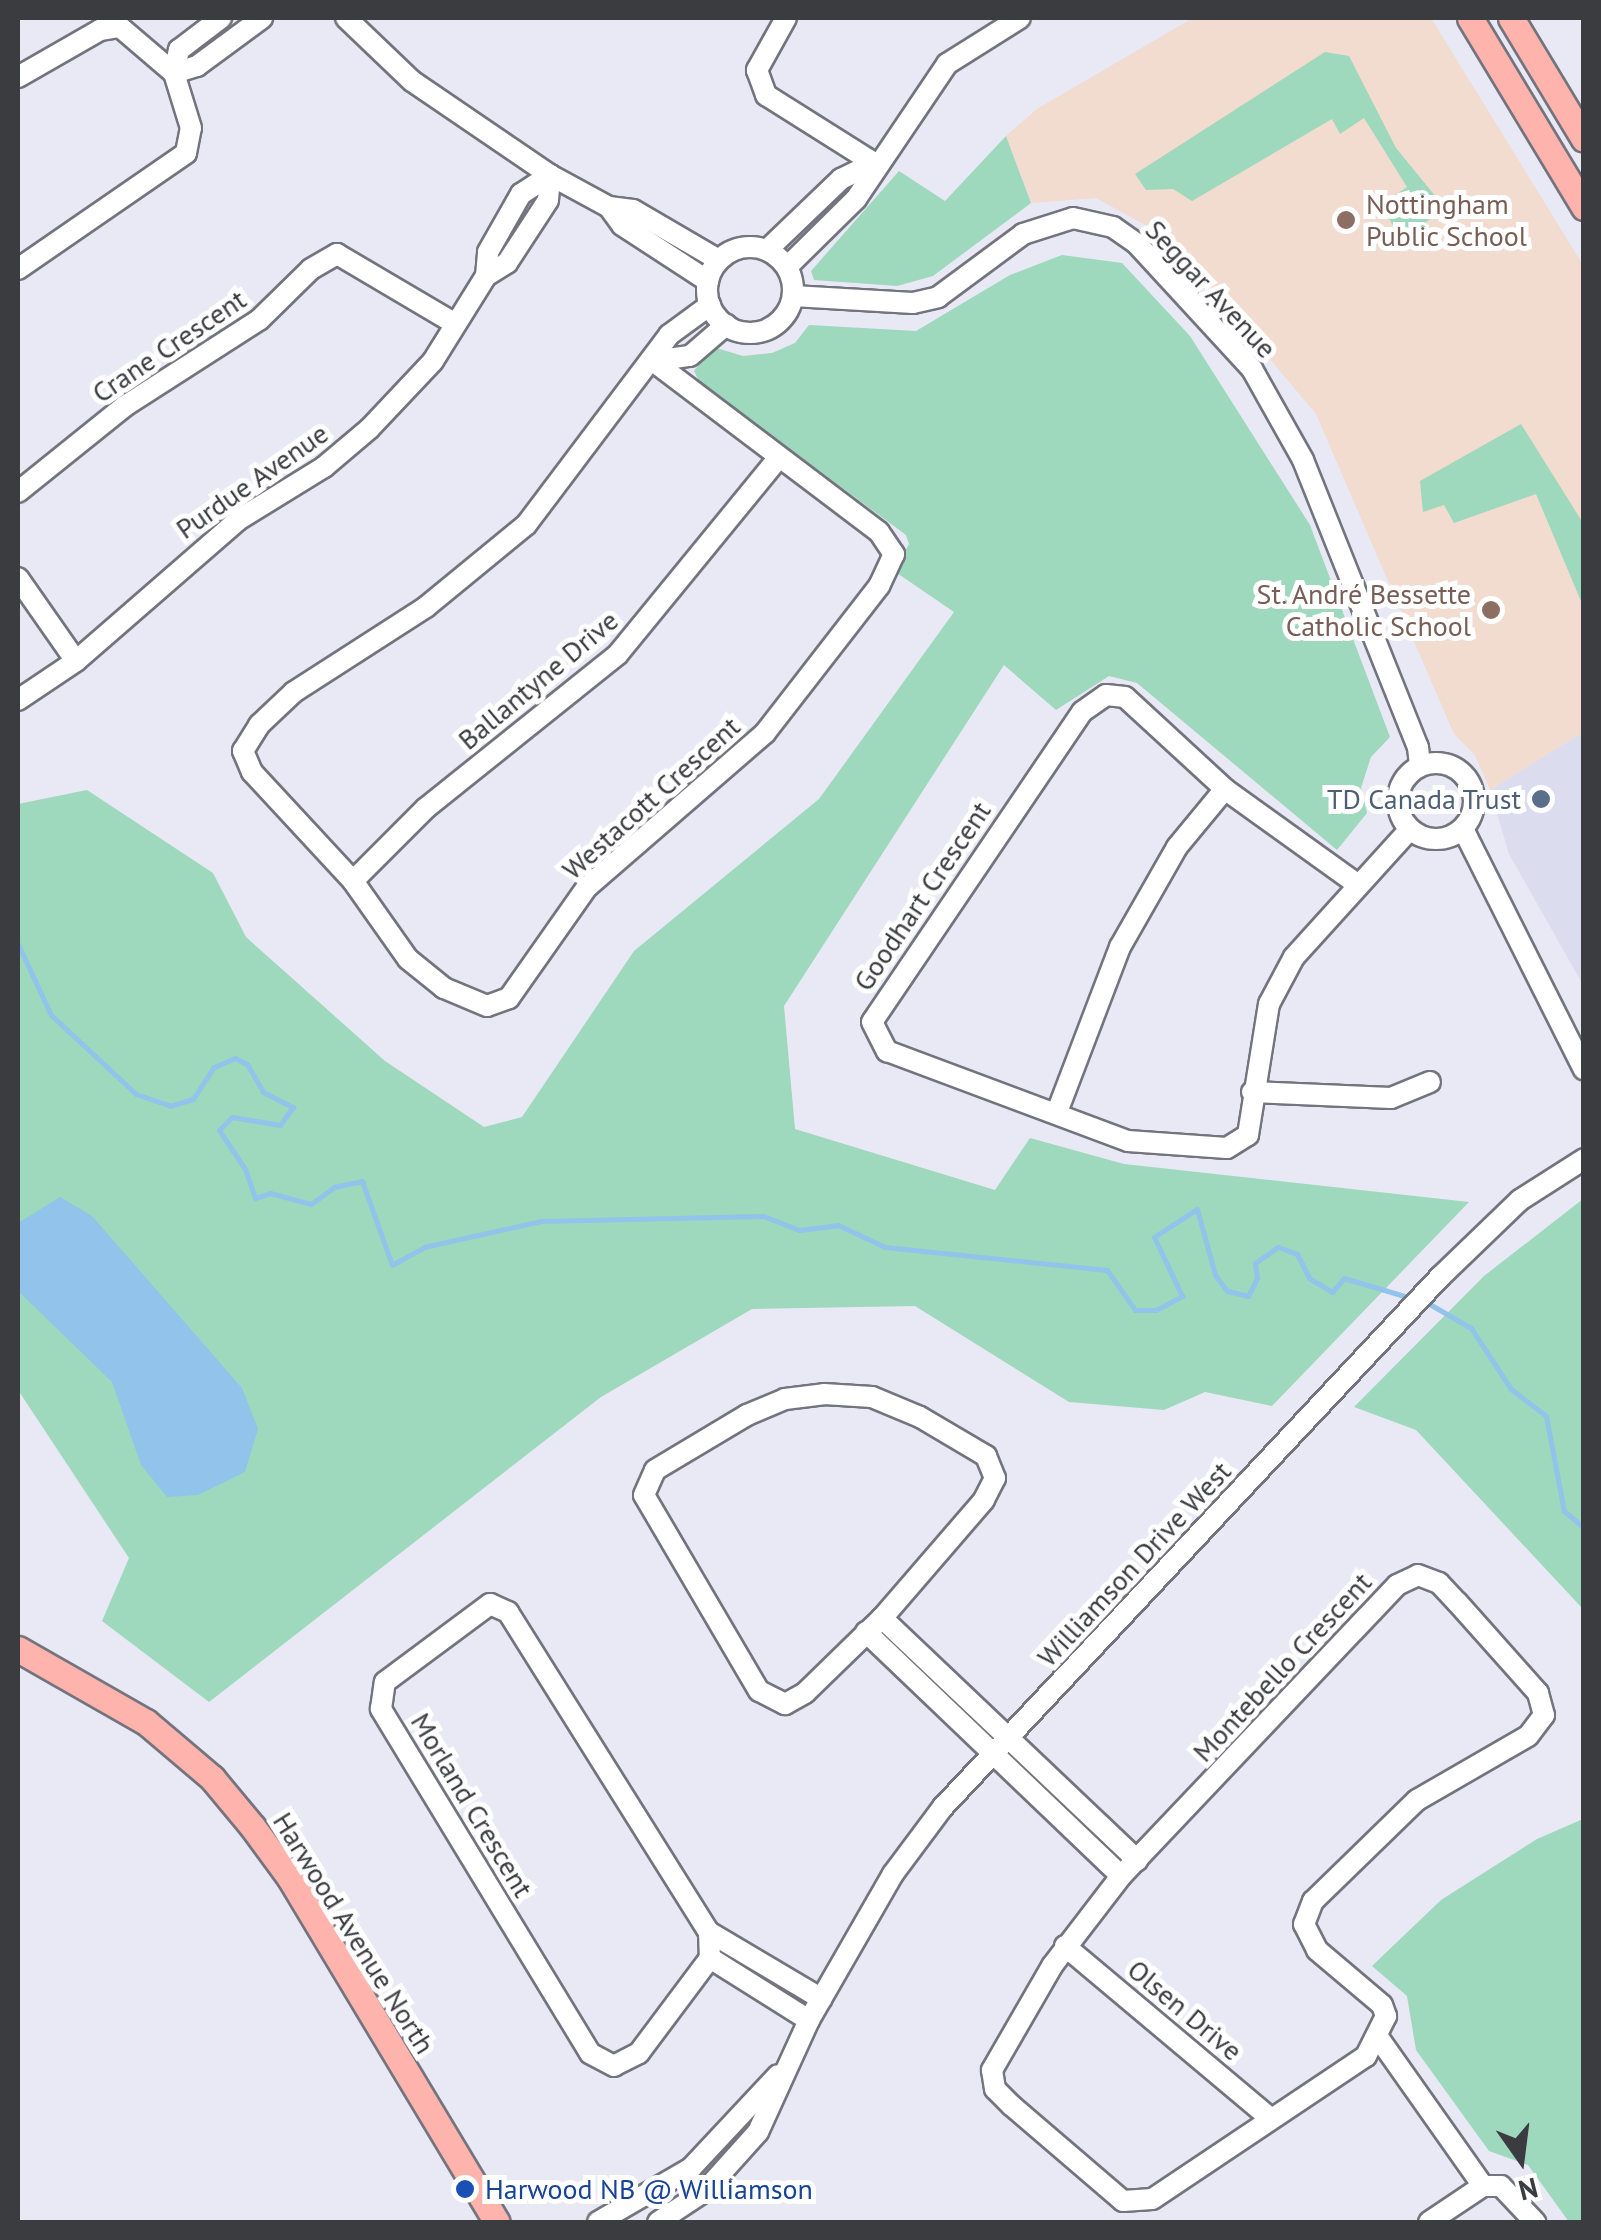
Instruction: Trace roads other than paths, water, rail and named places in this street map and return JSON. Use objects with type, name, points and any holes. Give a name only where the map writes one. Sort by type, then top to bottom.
[{"type":"main road","points":[[1470,18],[1584,207]]},
{"type":"main road","points":[[1511,18],[1584,139]]},
{"type":"main road","name":"Harwood Avenue North","points":[[18,1649],[146,1722],[212,1778],[290,1878],[497,2222]]},
{"type":"street","points":[[18,269],[186,152],[191,128],[174,73],[179,50],[221,18]]},
{"type":"street","points":[[174,73],[197,66],[262,18]]},
{"type":"street","points":[[346,18],[412,81],[550,175],[608,206],[633,210],[719,260]]},
{"type":"street","points":[[786,18],[757,70],[766,95],[874,164]]},
{"type":"street","points":[[787,267],[856,199],[874,164],[947,64],[1020,18]]},
{"type":"street","points":[[18,77],[100,30],[120,26],[174,73]]},
{"type":"street","points":[[768,250],[842,179],[874,164]]},
{"type":"street","name":"Purdue Avenue","points":[[18,700],[76,661],[209,543],[369,429],[433,361],[486,276],[507,262],[540,214],[550,175]]},
{"type":"street","points":[[608,206],[622,225],[708,281]]},
{"type":"street","name":"Seggar Avenue","points":[[792,296],[913,303],[938,297],[1024,234],[1073,218],[1113,227],[1137,244],[1252,369],[1304,460],[1418,746],[1420,766]]},
{"type":"street","points":[[742,248],[768,250],[787,267],[792,296],[767,329],[726,325],[710,305],[708,281],[719,260],[742,248]]},
{"type":"street","name":"Crane Crescent","points":[[18,492],[125,406],[258,320],[312,268],[337,254],[454,324]]},
{"type":"street","name":"Westacott Crescent","points":[[653,361],[879,532],[894,554],[878,586],[765,733],[587,887],[509,998],[487,1006],[444,988],[408,959],[354,881],[252,772],[243,751],[259,726],[294,692],[426,607],[526,525],[670,335],[710,305]]},
{"type":"street","points":[[653,361],[690,356],[726,325]]},
{"type":"street","name":"Ballantyne Drive","points":[[354,881],[426,808],[618,654],[779,457]]},
{"type":"street","points":[[18,578],[76,661]]},
{"type":"street","name":"Goodhart Crescent","points":[[1356,884],[1225,789],[1125,697],[1106,695],[1082,712],[872,1022],[887,1051],[1128,1141],[1227,1148],[1248,1134],[1268,1004],[1294,957],[1408,830]]},
{"type":"street","points":[[1444,763],[1469,778],[1475,807],[1464,831],[1443,840],[1408,830],[1397,792],[1420,766],[1444,763]]},
{"type":"street","points":[[1057,1112],[1120,947],[1177,846],[1225,789]]},
{"type":"street","points":[[1464,831],[1584,1070]]},
{"type":"street","points":[[1252,1092],[1391,1098],[1430,1082]]},
{"type":"street","name":"Williamson Drive West","points":[[658,2222],[705,2190],[758,2132],[809,2020],[893,1874],[1001,1744],[1440,1277],[1520,1200],[1584,1159]]},
{"type":"street","points":[[824,1394],[872,1396],[986,1456],[995,1478],[984,1500],[874,1625],[805,1693],[785,1704],[759,1691],[644,1495],[649,1478],[747,1416],[785,1399],[824,1394]]},
{"type":"street","name":"Montebello Crescent","points":[[1418,1576],[1438,1583],[1538,1692],[1544,1715],[1528,1736],[1417,1800],[1313,1900],[1304,1924],[1317,1950],[1382,2005],[1380,2040],[1366,2056],[1152,2199],[1123,2201],[995,2089],[992,2070],[1065,1946],[1121,1876],[1398,1586],[1418,1576]]},
{"type":"street","name":"Morland Crescent","points":[[709,1932],[710,1958],[639,2053],[614,2066],[590,2053],[381,1709],[384,1682],[470,1614],[490,1604],[508,1612],[709,1932],[822,1999]]},
{"type":"street","points":[[874,1625],[1001,1744],[1137,1860]]},
{"type":"street","points":[[1001,1744],[1121,1876]]},
{"type":"street","name":"Olsen Drive","points":[[1065,1946],[1270,2117]]},
{"type":"street","points":[[710,1958],[809,2020]]},
{"type":"street","points":[[1380,2040],[1482,2186],[1515,2194],[1535,2222]]},
{"type":"street","name":"Williamson Drive West","points":[[598,2222],[691,2168],[790,2062]]},
{"type":"street","points":[[1429,2222],[1482,2186]]},
{"type":"water","points":[[60,1197],[92,1216],[242,1388],[258,1429],[245,1472],[198,1495],[167,1497],[141,1465],[112,1382],[18,1291],[18,1223]]},
{"type":"waterway","points":[[18,944],[51,1015],[136,1094],[170,1106],[193,1099],[214,1067],[235,1058],[247,1064],[263,1092],[293,1107],[280,1125],[232,1117],[219,1130],[245,1169],[255,1198],[270,1193],[311,1204],[334,1187],[362,1181],[392,1265],[424,1247],[541,1221],[763,1216],[799,1230],[838,1225],[885,1247],[1107,1270],[1135,1310],[1156,1310],[1182,1296],[1154,1237],[1197,1209],[1215,1275],[1227,1291],[1248,1296],[1257,1278],[1255,1263],[1278,1247],[1297,1254],[1309,1278],[1332,1292],[1344,1278],[1411,1298]]},
{"type":"waterway","points":[[1426,1302],[1471,1328],[1511,1389],[1546,1416],[1564,1511],[1584,1528]]},
{"type":"place","name":"Nottingham Public School","points":[[1346,220]]},
{"type":"place","name":"St. André Bessette Catholic School","points":[[1491,610]]},
{"type":"place","name":"TD Canada Trust","points":[[1541,799]]},
{"type":"place","name":"Harwood NB @ Williamson","points":[[465,2189]]}]
